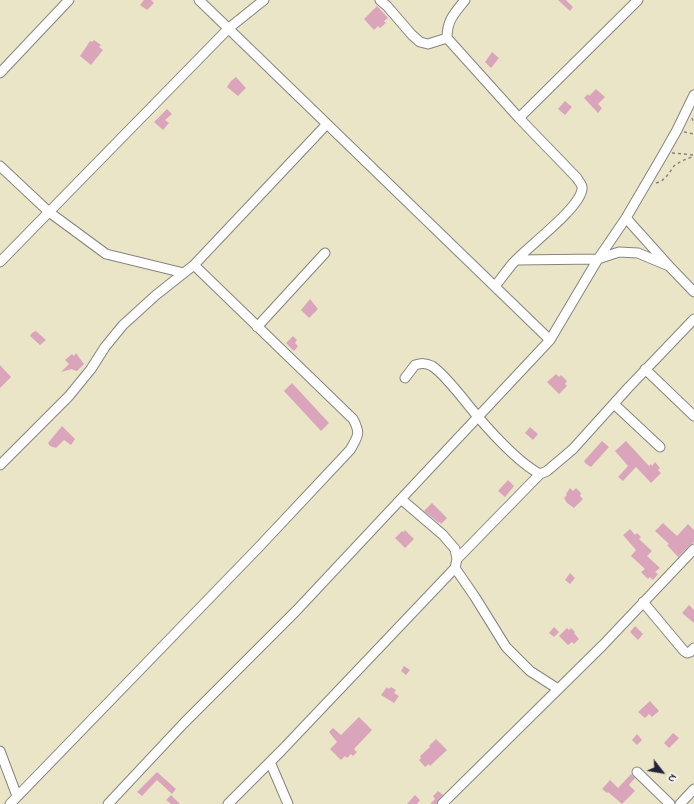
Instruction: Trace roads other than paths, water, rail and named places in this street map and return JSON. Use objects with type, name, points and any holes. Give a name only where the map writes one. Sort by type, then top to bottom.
[{"type":"street","points":[[0,73],[69,0]]},
{"type":"street","points":[[199,0],[550,340]]},
{"type":"street","points":[[0,262],[228,28],[256,8],[264,0]]},
{"type":"street","points":[[380,0],[388,6],[412,35],[420,42],[428,44],[447,38]]},
{"type":"street","points":[[465,0],[449,21],[447,38],[519,118],[577,178],[582,189],[578,200],[558,222],[516,260],[495,286]]},
{"type":"street","points":[[519,118],[638,0]]},
{"type":"street","points":[[108,804],[184,723],[296,611],[550,340],[598,258],[626,218],[642,187],[677,130],[694,94]]},
{"type":"street","points":[[0,464],[69,396],[123,325],[156,295],[194,265],[327,124]]},
{"type":"street","points":[[0,166],[49,212],[106,254],[184,273]]},
{"type":"street","points":[[626,218],[694,292]]},
{"type":"street","points":[[516,260],[598,258],[619,252],[638,253],[669,266]]},
{"type":"street","points":[[257,328],[325,253]]},
{"type":"street","points":[[10,804],[258,548],[350,450],[358,436],[358,428],[353,419],[257,328],[194,265]]},
{"type":"street","points":[[228,804],[270,762],[540,474],[547,471],[573,449],[645,369],[694,319]]},
{"type":"street","points":[[405,378],[414,365],[424,363],[434,367],[503,443],[532,470],[540,474]]},
{"type":"street","points":[[645,369],[694,416]]},
{"type":"street","points":[[614,404],[660,447]]},
{"type":"street","points":[[401,500],[443,535],[455,549],[456,563],[506,647],[530,671],[558,689]]},
{"type":"street","points":[[442,804],[603,645],[693,552]]},
{"type":"street","points":[[643,602],[684,651],[687,653],[694,648]]},
{"type":"street","points":[[0,751],[17,796]]},
{"type":"street","points":[[270,762],[288,804]]},
{"type":"street","points":[[638,772],[670,804]]},
{"type":"street","points":[[680,804],[694,789]]}]
